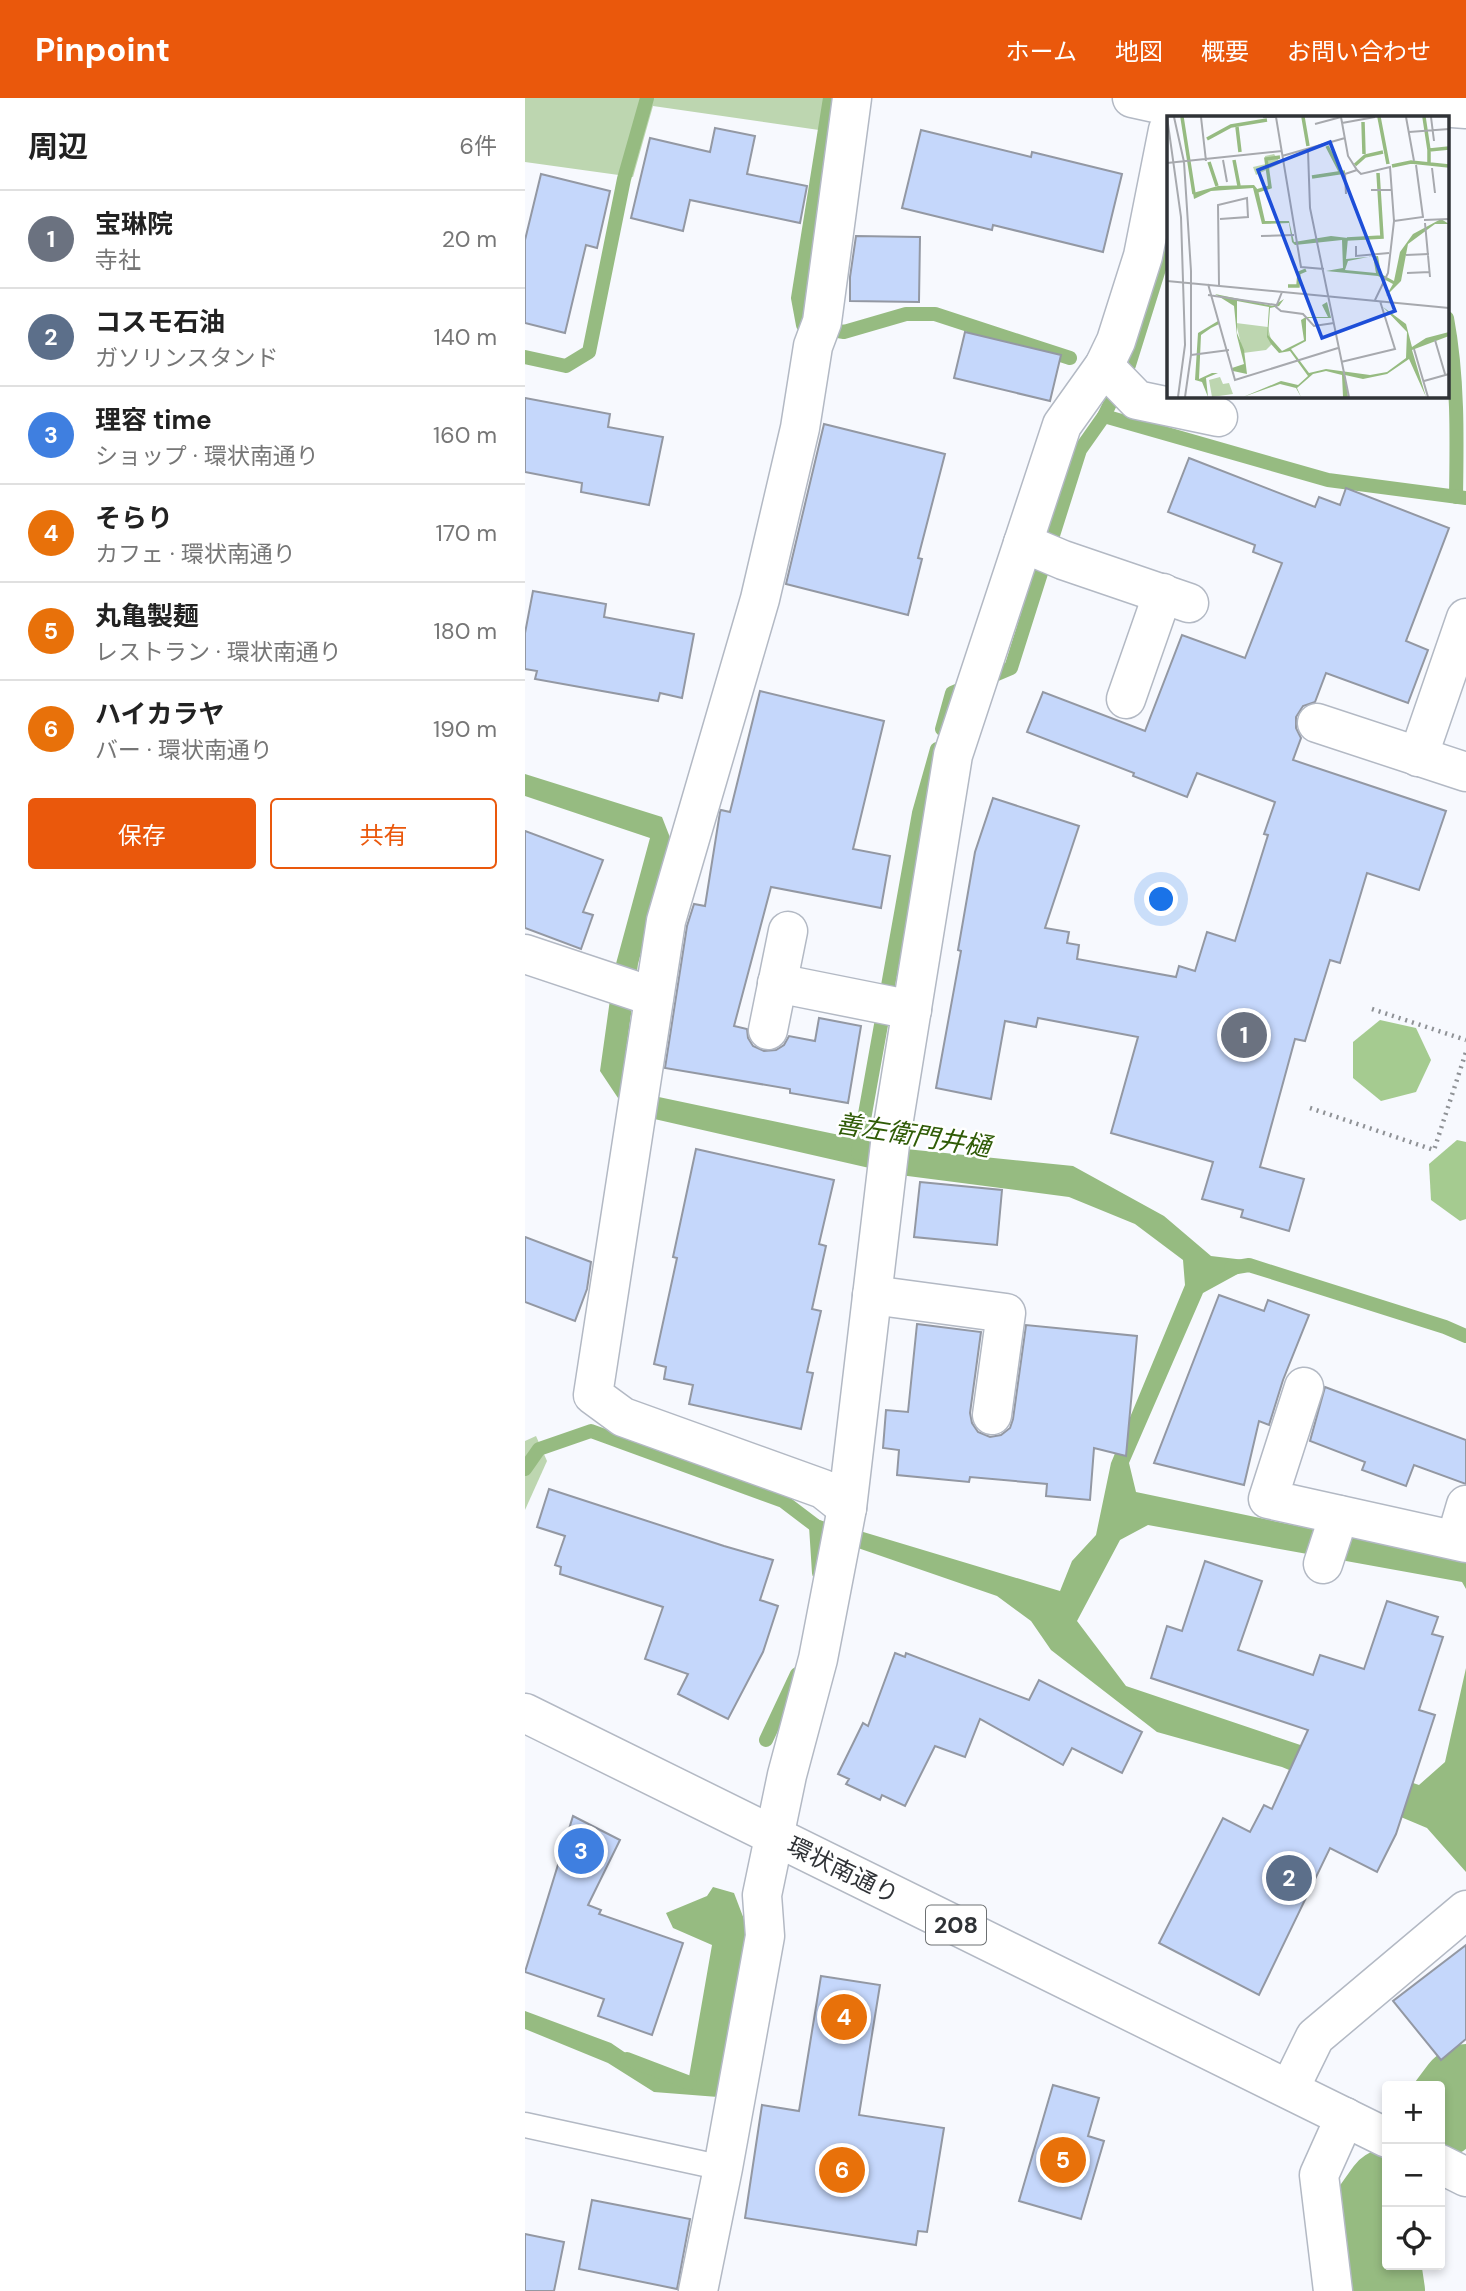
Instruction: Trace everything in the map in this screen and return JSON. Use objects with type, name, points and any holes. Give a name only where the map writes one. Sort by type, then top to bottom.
[{"type":"main road","points":[[844,1523],[823,1489],[622,1417],[593,1395],[642,1080],[635,991],[666,921],[759,599],[800,428],[813,346],[819,330],[852,98]]},
{"type":"main road","points":[[1132,98],[1179,115],[1397,104],[1466,109]]},
{"type":"main road","points":[[698,2291],[765,1936],[762,1895],[787,1775],[818,1659],[844,1523],[888,1159],[953,755],[1062,425],[1104,366],[1116,341],[1143,256],[1167,162]]},
{"type":"main road","points":[[1104,366],[1137,400],[1218,417]]},
{"type":"main road","points":[[1023,543],[1063,560],[1176,598],[1126,699]]},
{"type":"main road","points":[[1418,757],[1466,618]]},
{"type":"main road","points":[[1317,723],[1466,772]]},
{"type":"main road","points":[[768,1030],[788,931]]},
{"type":"main road","points":[[525,954],[635,991]]},
{"type":"main road","points":[[777,984],[912,1010]]},
{"type":"main road","points":[[872,1295],[1006,1313],[992,1415]]},
{"type":"main road","points":[[1304,1387],[1268,1499],[1339,1515],[1463,1529]]},
{"type":"main road","points":[[1323,1564],[1339,1515]]},
{"type":"main road","name":"環状南通り","points":[[525,1713],[1382,2136]]},
{"type":"main road","points":[[1290,2088],[1315,2037],[1466,1910]]},
{"type":"main road","points":[[1333,2291],[1319,2175],[1345,2117]]},
{"type":"lane","points":[[525,2125],[723,2168]]},
{"type":"path","points":[[1372,1009],[1466,1040]]},
{"type":"path","points":[[1310,1108],[1434,1150],[1466,1052]]},
{"type":"shaded area","points":[[525,98],[824,98],[819,130],[653,106],[633,177],[525,162]]},
{"type":"shaded area","points":[[525,774],[662,817],[671,840],[638,964],[623,1072],[654,1096],[906,1149],[1073,1166],[1164,1216],[1211,1256],[1253,1261],[1245,1270],[1203,1293],[1129,1463],[1136,1492],[1464,1561],[1466,1589],[1462,1582],[1148,1525],[1120,1540],[1077,1621],[1126,1686],[1419,1785],[1445,1762],[1466,1668],[1466,1872],[1427,1828],[1282,1767],[1157,1732],[1051,1650],[1031,1621],[997,1596],[855,1547],[860,1531],[1060,1591],[1072,1561],[1096,1535],[1111,1463],[1185,1285],[1183,1260],[1135,1224],[1069,1197],[900,1175],[628,1113],[600,1071],[614,971],[650,838],[525,796]]},
{"type":"shaded area","points":[[1380,1020],[1416,1028],[1431,1060],[1416,1092],[1381,1101],[1353,1078],[1353,1042]]},
{"type":"shaded area","points":[[1457,1140],[1466,1142],[1466,1219],[1460,1221],[1431,1200],[1429,1164]]},
{"type":"shaded area","points":[[536,1436],[547,1461],[525,1510],[525,1441]]},
{"type":"shaded area","points":[[713,1887],[734,1893],[750,1935],[718,2097],[654,2092],[608,2063],[525,2029],[525,2011],[611,2043],[661,2077],[689,2077],[712,1945],[673,1928],[666,1913],[707,1896]]},
{"type":"shaded area","points":[[1466,2053],[1466,2103],[1445,2092],[1445,2081],[1436,2081]]},
{"type":"shaded area","points":[[1346,2200],[1382,2216],[1382,2270],[1397,2270],[1403,2291],[1358,2291],[1341,2233],[1339,2208]]},
{"type":"building","points":[[715,128],[755,136],[747,174],[807,186],[800,223],[690,200],[683,231],[631,218],[650,138],[710,152]]},
{"type":"building","points":[[921,130],[1031,157],[1032,152],[1122,174],[1103,252],[993,225],[992,230],[902,208]]},
{"type":"building","points":[[541,174],[610,191],[597,248],[586,245],[565,333],[525,323],[525,240]]},
{"type":"building","points":[[856,236],[920,237],[919,302],[850,301],[850,277]]},
{"type":"building","points":[[965,332],[1061,355],[1050,401],[954,378]]},
{"type":"building","points":[[525,398],[610,414],[608,427],[663,437],[649,505],[581,492],[582,483],[525,472]]},
{"type":"building","points":[[824,424],[945,454],[918,558],[922,559],[908,615],[786,584]]},
{"type":"building","points":[[1189,458],[1315,507],[1319,497],[1340,505],[1346,488],[1449,528],[1406,641],[1428,650],[1408,703],[1326,673],[1315,702],[1303,706],[1296,717],[1296,728],[1301,738],[1293,760],[1446,811],[1419,890],[1367,873],[1340,963],[1330,960],[1305,1041],[1295,1039],[1260,1167],[1304,1179],[1289,1231],[1241,1217],[1243,1210],[1202,1199],[1213,1162],[1111,1133],[1138,1037],[1038,1018],[1036,1027],[1005,1021],[991,1099],[936,1088],[961,951],[958,950],[975,852],[993,798],[1079,826],[1045,928],[1069,932],[1067,943],[1079,945],[1077,959],[1176,977],[1179,966],[1195,971],[1207,932],[1235,941],[1268,835],[1264,834],[1275,802],[1197,773],[1187,797],[1133,776],[1134,773],[1027,732],[1043,692],[1145,731],[1182,635],[1245,658],[1282,563],[1253,552],[1255,545],[1168,512]]},
{"type":"building","points":[[533,591],[606,604],[604,617],[694,634],[682,698],[660,693],[658,701],[535,679],[537,671],[525,669],[525,633]]},
{"type":"building","points":[[760,691],[884,721],[853,849],[890,856],[881,908],[771,887],[734,1026],[747,1029],[753,1046],[764,1051],[776,1050],[784,1045],[789,1036],[815,1041],[819,1018],[861,1026],[848,1103],[790,1093],[790,1089],[665,1068],[687,926],[694,904],[705,906],[720,812],[730,812]]},
{"type":"building","points":[[525,831],[603,860],[583,912],[593,915],[581,949],[525,928]]},
{"type":"building","points":[[696,1149],[834,1180],[819,1244],[826,1246],[812,1309],[821,1311],[807,1372],[813,1373],[801,1429],[689,1404],[693,1385],[664,1379],[666,1367],[654,1364],[677,1258],[673,1257]]},
{"type":"building","points":[[920,1182],[1002,1190],[997,1245],[914,1237]]},
{"type":"building","points":[[525,1237],[591,1262],[587,1289],[575,1321],[525,1302]]},
{"type":"building","points":[[1219,1295],[1264,1311],[1268,1300],[1309,1315],[1283,1380],[1269,1425],[1259,1421],[1244,1485],[1154,1463]]},
{"type":"building","points":[[917,1324],[981,1332],[970,1413],[978,1432],[990,1437],[1001,1435],[1010,1428],[1013,1419],[1026,1325],[1137,1336],[1126,1456],[1094,1448],[1090,1500],[1046,1496],[1047,1484],[970,1477],[969,1482],[897,1475],[899,1450],[883,1448],[886,1410],[908,1412]]},
{"type":"building","points":[[1325,1387],[1466,1440],[1466,1484],[1414,1465],[1406,1486],[1362,1470],[1365,1462],[1310,1441]]},
{"type":"building","points":[[549,1489],[773,1560],[760,1600],[778,1606],[763,1652],[728,1719],[678,1694],[688,1674],[645,1659],[663,1607],[560,1574],[561,1567],[555,1565],[565,1536],[537,1527]]},
{"type":"building","points":[[1205,1561],[1262,1581],[1238,1650],[1313,1675],[1320,1655],[1364,1669],[1387,1601],[1438,1617],[1432,1634],[1443,1637],[1419,1710],[1435,1715],[1396,1834],[1377,1872],[1330,1848],[1259,1995],[1159,1943],[1223,1818],[1250,1832],[1264,1805],[1272,1809],[1308,1730],[1151,1678],[1167,1626],[1182,1631]]},
{"type":"building","points":[[895,1653],[905,1657],[906,1653],[1029,1700],[1039,1680],[1142,1732],[1122,1773],[1072,1748],[1063,1765],[980,1719],[965,1757],[935,1746],[905,1806],[882,1795],[880,1800],[846,1784],[849,1779],[838,1774],[863,1723],[868,1726]]},
{"type":"building","points":[[573,1816],[620,1840],[588,1905],[601,1910],[599,1914],[683,1943],[652,2035],[598,2016],[604,1999],[525,1972]]},
{"type":"building","points":[[1466,1945],[1466,2039],[1441,2060],[1393,2001]]},
{"type":"building","points":[[821,1976],[880,1985],[859,2115],[944,2128],[927,2232],[918,2231],[916,2245],[745,2218],[762,2105],[799,2111]]},
{"type":"building","points":[[1053,2085],[1099,2098],[1088,2136],[1104,2141],[1081,2219],[1019,2201]]},
{"type":"building","points":[[592,2200],[690,2219],[677,2289],[579,2269]]},
{"type":"building","points":[[525,2234],[564,2242],[554,2291],[525,2291]]},
{"type":"waterway","points":[[525,357],[566,366],[589,352],[624,179],[647,98]]},
{"type":"waterway","points":[[830,98],[798,298],[803,325],[844,332],[906,314],[935,314],[1070,358]]},
{"type":"waterway","points":[[942,729],[952,693],[1011,668],[1080,450],[1104,416],[1129,365],[1164,253],[1167,233]]},
{"type":"waterway","points":[[1448,324],[1455,385],[1456,497]]},
{"type":"waterway","points":[[1104,416],[1328,480],[1466,498]]},
{"type":"waterway","name":"善左衛門井樋","points":[[858,1153],[919,813],[937,749]]},
{"type":"waterway","points":[[1231,1268],[1249,1265],[1466,1336]]},
{"type":"waterway","points":[[525,1469],[539,1449],[591,1431],[783,1501],[816,1526],[839,1534]]},
{"type":"waterway","points":[[816,1526],[819,1573]]},
{"type":"waterway","points":[[766,1740],[797,1674]]},
{"type":"waterway","points":[[627,2059],[690,2083]]},
{"type":"waterway","points":[[1445,2110],[1466,2085]]},
{"type":"waterway","points":[[1382,2197],[1372,2211],[1384,2291]]},
{"type":"place","name":"宝琳院","points":[[1244,1035]]},
{"type":"place","name":"理容 time","points":[[581,1851]]},
{"type":"place","name":"コスモ石油","points":[[1289,1878]]},
{"type":"place","name":"そらり","points":[[844,2017]]},
{"type":"place","name":"丸亀製麺","points":[[1063,2160]]},
{"type":"place","name":"ハイカラヤ","points":[[842,2170]]}]
